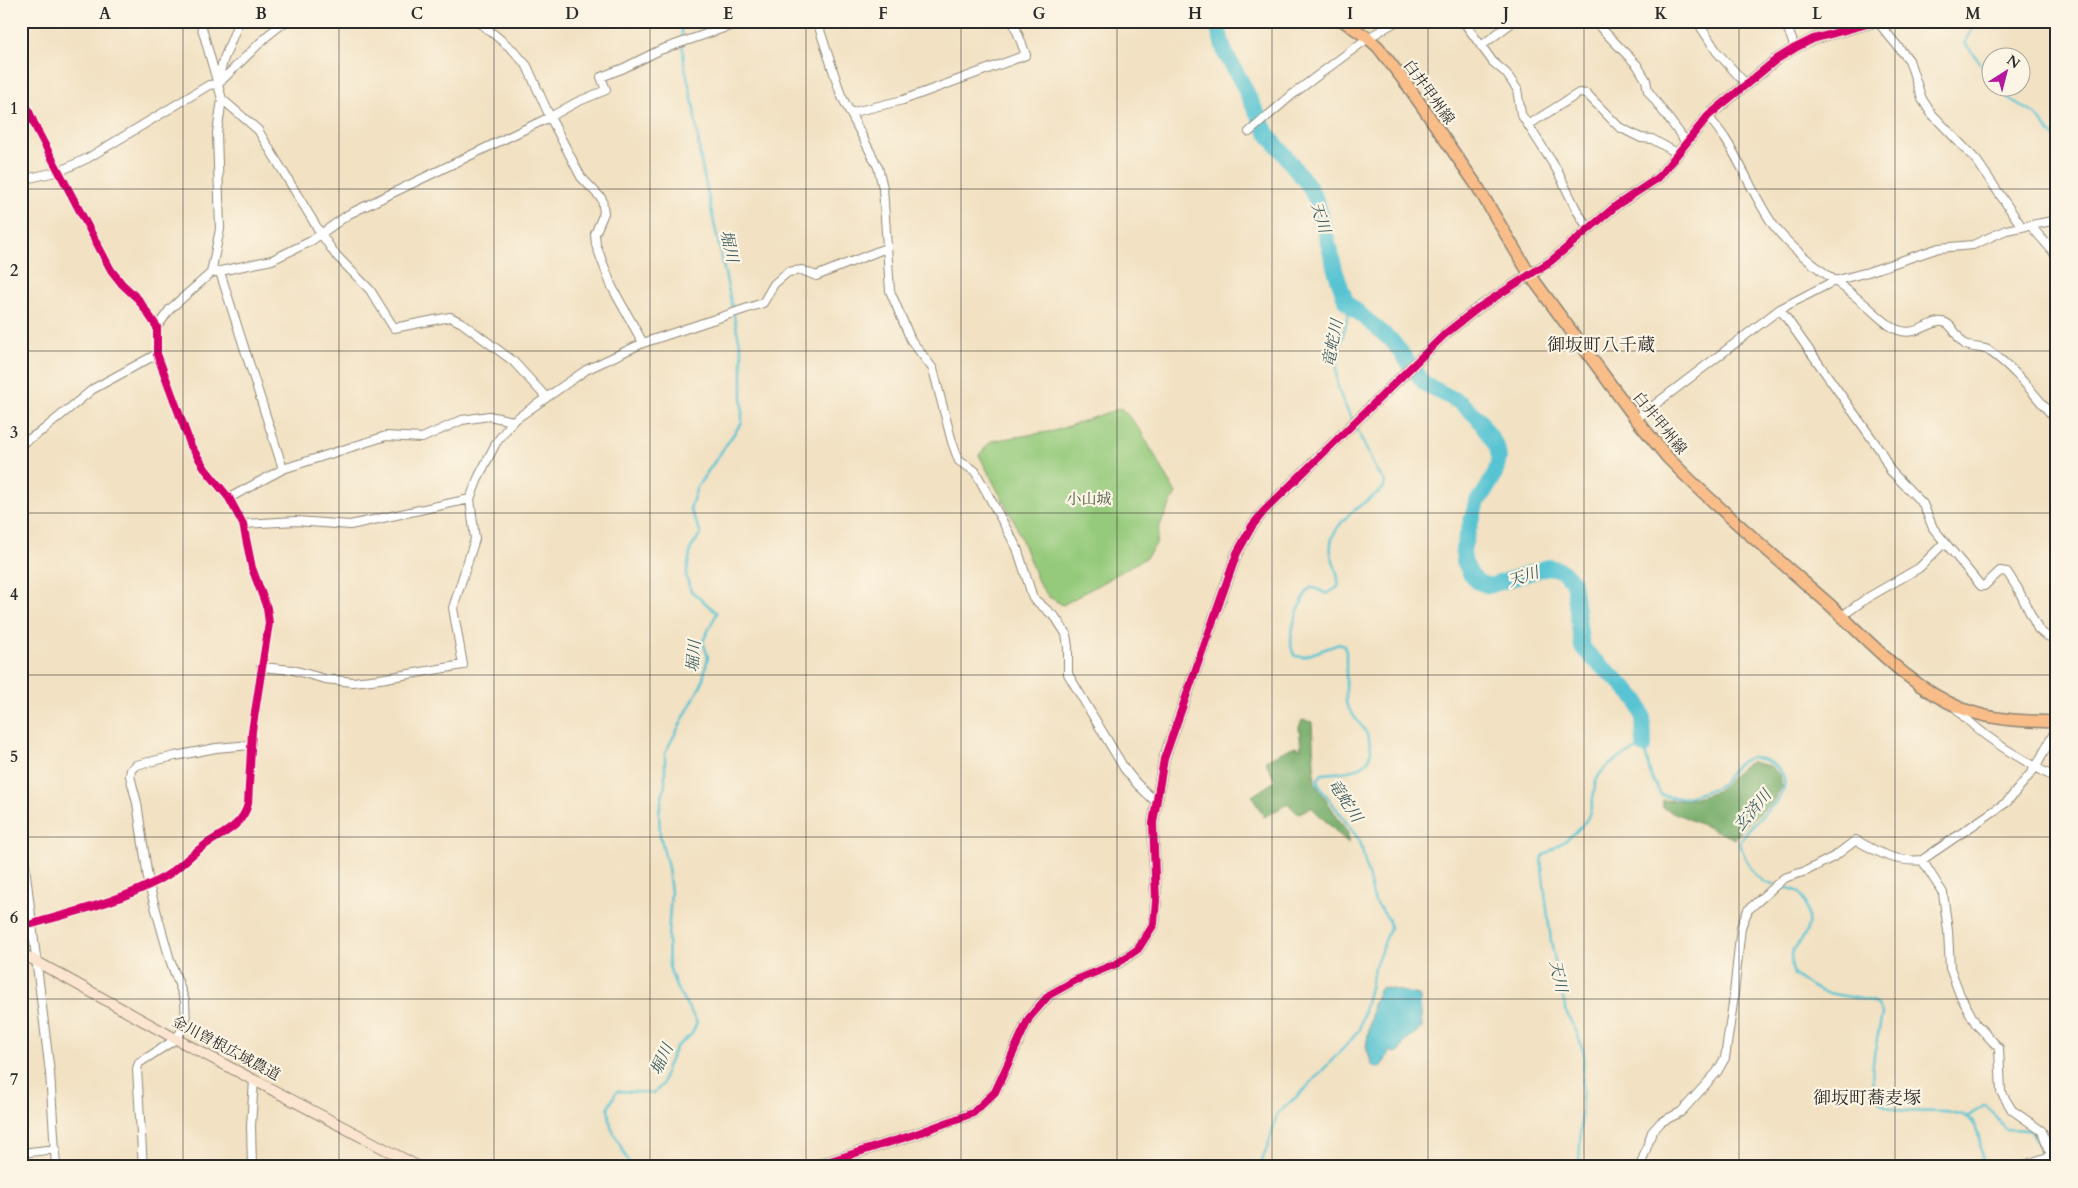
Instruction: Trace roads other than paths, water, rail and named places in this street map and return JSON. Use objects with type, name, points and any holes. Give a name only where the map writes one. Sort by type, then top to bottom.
[{"type":"main road","name":"白井甲州線","points":[[1343,21],[1378,47],[1408,86],[1477,186],[1530,275],[1636,419],[1667,458],[1696,487],[1910,678],[1953,704],[1996,718],[2057,722]]},
{"type":"street","points":[[200,21],[222,99],[217,133],[220,229],[211,273]]},
{"type":"street","points":[[218,83],[223,62],[239,21]]},
{"type":"street","points":[[21,180],[60,172],[88,158],[209,85],[218,83],[286,21]]},
{"type":"street","points":[[478,21],[513,50],[527,66],[550,117],[581,177],[602,200],[604,213],[595,234],[596,245],[612,287],[642,344]]},
{"type":"street","points":[[157,327],[170,309],[211,273],[272,260],[321,234],[349,214],[550,117],[577,102],[606,90],[601,77],[680,43],[744,21]]},
{"type":"street","points":[[817,21],[841,95],[878,166],[883,188],[890,292],[911,340],[933,369],[952,442],[959,461],[975,471],[1017,548],[1033,598],[1056,618],[1066,634],[1068,674],[1124,768],[1156,802]]},
{"type":"street","points":[[850,113],[903,100],[1026,56],[1013,21]]},
{"type":"street","points":[[1249,132],[1293,94],[1368,38],[1397,21]]},
{"type":"street","points":[[1463,21],[1493,62],[1506,73],[1518,89],[1521,114],[1557,170],[1576,209],[1589,230]]},
{"type":"street","points":[[1481,46],[1514,21]]},
{"type":"street","points":[[1594,21],[1637,65],[1646,80],[1648,91],[1686,142]]},
{"type":"street","points":[[1697,21],[1716,52],[1745,83]]},
{"type":"street","points":[[1782,21],[1788,29],[1795,48]]},
{"type":"street","points":[[1837,32],[1845,21]]},
{"type":"street","points":[[812,1167],[913,1135],[973,1113],[995,1092],[1029,1018],[1049,995],[1076,980],[1118,963],[1138,949],[1154,924],[1156,902],[1153,823],[1164,758],[1237,553],[1252,526],[1264,511],[1349,426],[1445,334],[1478,308],[1551,261],[1617,205],[1658,178],[1708,116],[1745,83],[1795,48],[1837,32],[1878,21],[1909,60],[1922,99],[1931,113],[1977,161],[2022,227]]},
{"type":"street","points":[[21,93],[37,130],[111,270],[138,299],[157,327],[158,354],[191,446],[206,470],[229,498],[243,524],[252,568],[267,608],[269,623],[251,745],[248,804],[241,821],[203,846],[168,875],[149,885],[79,911],[32,924]]},
{"type":"street","points":[[1528,124],[1579,93],[1587,94],[1619,127],[1641,138],[1652,138],[1677,153]]},
{"type":"street","points":[[222,99],[258,130],[321,234],[336,254],[370,290],[394,328],[450,317],[462,323],[513,361],[546,396]]},
{"type":"street","points":[[1708,116],[1726,140],[1775,228],[1803,257],[1898,331],[1909,333],[1940,321],[1946,322],[1960,341],[1967,345],[1986,349],[2005,365],[2057,421]]},
{"type":"street","points":[[1636,419],[1780,308],[1834,281],[1868,272],[1938,248],[1973,245],[2006,230],[2057,220]]},
{"type":"street","points":[[2030,225],[2057,256]]},
{"type":"street","points":[[261,667],[292,670],[325,679],[353,682],[380,680],[464,665],[453,608],[475,539],[470,499],[479,476],[496,443],[513,421],[546,396],[586,370],[642,344],[728,313],[763,303],[774,284],[788,272],[802,270],[816,276],[886,248]]},
{"type":"street","points":[[220,272],[283,469]]},
{"type":"street","points":[[1780,308],[1880,450],[1890,470],[1922,504],[1933,528],[1944,543],[1981,586],[1984,586],[2000,570],[2007,572],[2018,589],[2038,629],[2045,635],[2057,640]]},
{"type":"street","points":[[21,444],[44,430],[93,389],[158,354]]},
{"type":"street","points":[[229,498],[283,469],[386,436],[422,438],[462,420],[489,416],[513,421]]},
{"type":"street","points":[[243,524],[296,521],[350,525],[470,499]]},
{"type":"street","points":[[1842,616],[1867,598],[1919,568],[1944,543]]},
{"type":"street","points":[[1953,704],[1965,719],[1987,737],[2020,759],[2057,779]]},
{"type":"street","points":[[1640,1167],[1652,1132],[1661,1122],[1681,1112],[1717,1072],[1725,1058],[1733,1003],[1740,926],[1748,910],[1784,878],[1806,872],[1836,856],[1856,840],[1890,857],[1910,861],[1922,860],[2007,802],[2036,767],[2057,727]]},
{"type":"street","points":[[144,1167],[137,1069],[143,1059],[176,1039],[186,1024],[185,1001],[170,960],[149,885],[137,804],[130,776],[131,770],[136,765],[175,756],[216,748],[251,745]]},
{"type":"street","points":[[21,833],[50,1073],[56,1167]]},
{"type":"street","points":[[1922,860],[1943,893],[1950,968],[1960,995],[1976,1024],[1999,1048],[2001,1092],[2012,1110],[2042,1131],[2055,1167]]},
{"type":"street","points":[[21,938],[33,933]]},
{"type":"street","name":"金川曽根広域農道","points":[[21,954],[176,1039],[419,1167]]},
{"type":"street","points":[[252,1167],[251,1126],[254,1080]]},
{"type":"street","points":[[21,1153],[56,1149]]},
{"type":"street","points":[[2018,1167],[2051,1156]]},
{"type":"water","points":[[1382,987],[1418,995],[1420,998],[1422,1028],[1405,1041],[1399,1052],[1390,1051],[1382,1066],[1375,1068],[1372,1065],[1366,1047],[1373,1005]]},
{"type":"waterway","name":"堀川","points":[[631,1167],[611,1127],[608,1108],[617,1091],[654,1093],[662,1085],[667,1067],[676,1047],[692,1034],[697,1022],[676,987],[669,966],[668,937],[671,893],[668,868],[660,835],[659,812],[665,784],[665,753],[702,683],[708,657],[703,641],[717,613],[691,591],[686,576],[691,548],[701,533],[690,509],[697,487],[742,422],[742,353],[701,162],[694,108],[684,63],[681,21]]},
{"type":"waterway","name":"天川","points":[[1216,21],[1225,53],[1267,133],[1309,186],[1318,204],[1335,270],[1346,302],[1392,341],[1425,384],[1461,403],[1478,418],[1497,447],[1499,458],[1495,474],[1485,492],[1477,501],[1463,549],[1464,561],[1471,575],[1478,582],[1489,586],[1548,567],[1562,571],[1568,576],[1573,582],[1582,647],[1637,700],[1643,716],[1644,746]]},
{"type":"waterway","points":[[1977,21],[1965,43],[1980,63]]},
{"type":"waterway","points":[[2008,98],[2035,114],[2057,141]]},
{"type":"waterway","name":"竜蛇川","points":[[1351,304],[1337,363],[1337,380],[1339,390],[1352,419]]},
{"type":"waterway","name":"竜蛇川","points":[[1259,1167],[1269,1143],[1277,1114],[1305,1089],[1359,1030],[1376,964],[1390,928],[1389,920],[1374,900],[1360,841],[1318,784],[1318,779],[1322,774],[1344,772],[1359,768],[1369,759],[1371,751],[1364,729],[1346,703],[1346,652],[1344,646],[1339,644],[1303,657],[1295,656],[1291,641],[1294,623],[1308,590],[1312,587],[1327,594],[1338,587],[1337,574],[1331,553],[1334,533],[1348,516],[1383,489],[1385,482],[1375,468],[1356,427]]},
{"type":"waterway","name":"天川","points":[[1579,1167],[1584,1054],[1577,1033],[1566,1012],[1551,941],[1541,860],[1543,856],[1573,834],[1587,819],[1592,807],[1595,785],[1602,771],[1615,761],[1644,746],[1651,776],[1661,795],[1672,798],[1688,797],[1717,787],[1724,782],[1741,762],[1746,759],[1757,758],[1776,766],[1783,777],[1783,790],[1774,804],[1750,828],[1740,842],[1747,862],[1755,874],[1766,883],[1773,885]]},
{"type":"waterway","name":"玄済川","points":[[1778,886],[1799,892],[1804,899],[1807,913],[1808,924],[1806,933],[1795,947],[1791,957],[1794,975],[1823,992],[1872,1001],[1878,1006],[1882,1014],[1872,1078],[1878,1099],[1887,1106],[1899,1110],[1957,1113],[1967,1117],[1977,1130],[1982,1159],[1970,1167]]},
{"type":"waterway","points":[[1967,1117],[1985,1105],[2005,1129],[2031,1130],[2041,1149],[2038,1167]]},
{"type":"district","name":"御坂町八千蔵","points":[[1601,345]]},
{"type":"district","name":"御坂町蕎麦塚","points":[[1867,1098]]},
{"type":"park label","name":"小山城","points":[[1089,499]]}]
